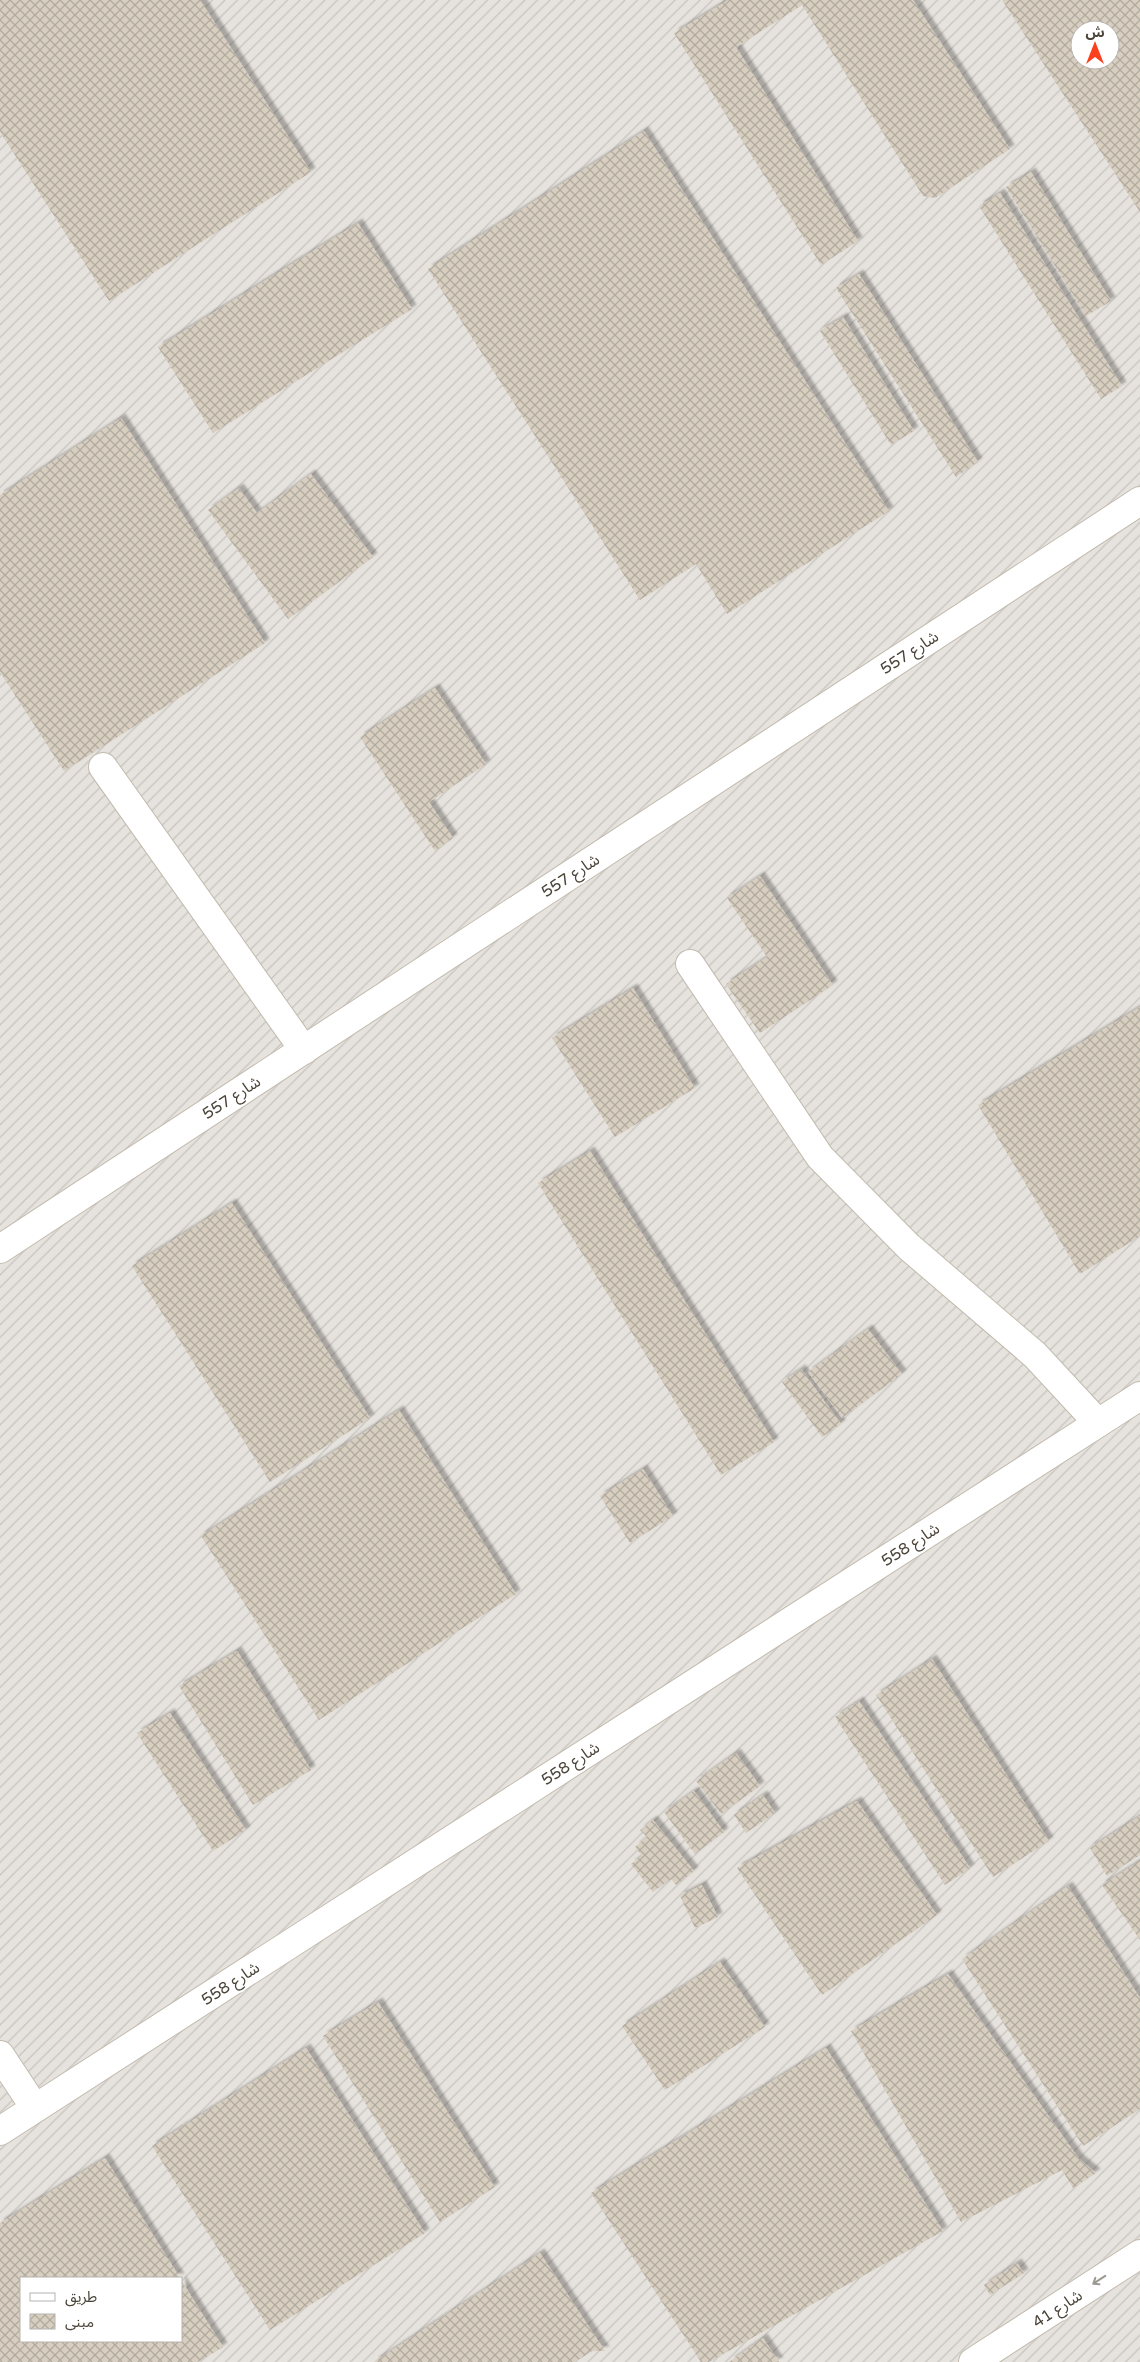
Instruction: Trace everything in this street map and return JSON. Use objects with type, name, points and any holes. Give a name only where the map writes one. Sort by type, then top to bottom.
[{"type":"street","name":"شارع 557","points":[[0,1249],[1140,500]]},
{"type":"street","points":[[103,767],[304,1050]]},
{"type":"street","points":[[690,964],[820,1157],[909,1247],[1035,1356],[1098,1423]]},
{"type":"street","name":"شارع 558","points":[[0,2131],[1140,1396]]},
{"type":"street","points":[[0,2055],[35,2108]]},
{"type":"street","name":"شارع 41","points":[[973,2362],[1140,2254]]},
{"type":"shaded area","points":[[0,0],[1140,0],[1140,2362],[0,2362]]},
{"type":"building","points":[[0,0],[200,0],[311,172],[109,301],[0,132]]},
{"type":"building","points":[[728,0],[913,0],[1010,149],[935,198],[923,196],[802,5],[736,47],[858,241],[821,265],[674,33]]},
{"type":"building","points":[[1002,0],[1140,0],[1140,212]]},
{"type":"building","points":[[644,131],[889,511],[727,614],[696,564],[640,600],[428,269]]},
{"type":"building","points":[[1031,172],[1111,301],[1086,316],[1006,187]]},
{"type":"building","points":[[1000,193],[1122,386],[1101,399],[979,206]]},
{"type":"building","points":[[358,223],[412,309],[213,433],[158,347]]},
{"type":"building","points":[[859,274],[978,462],[956,477],[836,288]]},
{"type":"building","points":[[843,317],[914,431],[891,445],[820,331]]},
{"type":"building","points":[[121,418],[265,643],[64,771],[0,672],[0,495]]},
{"type":"building","points":[[311,474],[373,557],[288,619],[208,510],[239,488],[257,513]]},
{"type":"building","points":[[435,688],[486,764],[429,802],[453,838],[435,851],[360,737]]},
{"type":"building","points":[[760,876],[833,985],[760,1033],[726,984],[767,957],[727,898]]},
{"type":"building","points":[[633,988],[695,1088],[615,1137],[552,1038]]},
{"type":"building","points":[[1140,1007],[1140,1236],[1080,1274],[978,1105]]},
{"type":"building","points":[[590,1151],[774,1442],[721,1475],[538,1183]]},
{"type":"building","points":[[232,1203],[370,1418],[270,1482],[132,1266]]},
{"type":"building","points":[[868,1329],[902,1374],[842,1418],[808,1372]]},
{"type":"building","points":[[801,1369],[841,1424],[822,1437],[782,1382]]},
{"type":"building","points":[[399,1410],[516,1594],[319,1720],[201,1536]]},
{"type":"building","points":[[643,1469],[673,1516],[630,1543],[600,1496]]},
{"type":"building","points":[[237,1651],[311,1770],[253,1805],[179,1686]]},
{"type":"building","points":[[932,1659],[1049,1841],[993,1877],[876,1695]]},
{"type":"building","points":[[859,1701],[970,1868],[945,1885],[835,1717]]},
{"type":"building","points":[[170,1713],[246,1830],[213,1851],[137,1733]]},
{"type":"building","points":[[736,1753],[760,1786],[721,1814],[696,1781]]},
{"type":"building","points":[[694,1791],[724,1832],[695,1854],[664,1812]]},
{"type":"building","points":[[763,1795],[775,1813],[746,1833],[734,1815]]},
{"type":"building","points":[[857,1801],[937,1915],[822,1995],[737,1868]]},
{"type":"building","points":[[1140,1816],[1140,1855],[1107,1876],[1090,1848]]},
{"type":"building","points":[[653,1820],[694,1871],[676,1885],[671,1879],[653,1892],[631,1864],[642,1856],[635,1847],[647,1837],[640,1830]]},
{"type":"building","points":[[1140,1861],[1140,1940],[1102,1885]]},
{"type":"building","points":[[702,1885],[718,1917],[695,1928],[680,1896]]},
{"type":"building","points":[[1068,1886],[1140,1998],[1140,2109],[1083,2146],[962,1959]]},
{"type":"building","points":[[720,1962],[765,2027],[665,2090],[622,2026]]},
{"type":"building","points":[[948,1974],[1079,2159],[1096,2173],[1073,2188],[1062,2170],[961,2222],[851,2031]]},
{"type":"building","points":[[378,2002],[495,2187],[440,2222],[323,2036]]},
{"type":"building","points":[[306,2048],[425,2233],[270,2330],[152,2146]]},
{"type":"building","points":[[826,2048],[943,2231],[709,2362],[701,2362],[591,2193]]},
{"type":"building","points":[[105,2158],[179,2277],[20,2277],[20,2342],[182,2342],[182,2282],[223,2347],[198,2362],[0,2362],[0,2223]]},
{"type":"building","points":[[540,2253],[605,2351],[592,2351],[575,2362],[374,2362]]},
{"type":"building","points":[[1017,2263],[1024,2273],[990,2295],[984,2285]]},
{"type":"building","points":[[763,2338],[779,2362],[729,2362]]}]
